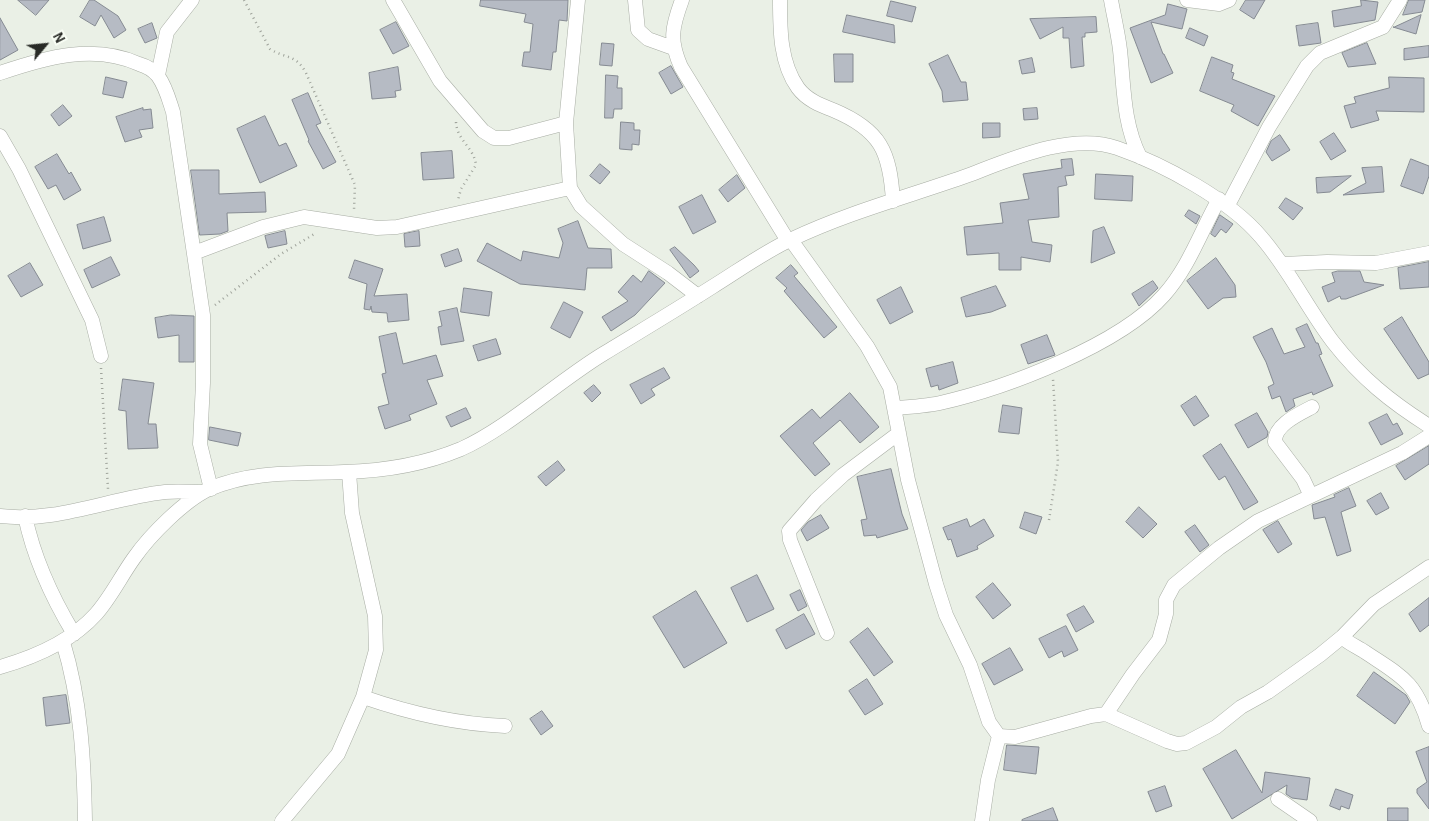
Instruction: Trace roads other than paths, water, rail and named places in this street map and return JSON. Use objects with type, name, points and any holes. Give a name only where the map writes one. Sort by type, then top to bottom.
[{"type":"street","points":[[158,75],[167,32],[192,0]]},
{"type":"street","points":[[393,0],[427,62],[455,99],[483,131],[494,138],[509,138],[566,123]]},
{"type":"street","points":[[578,0],[566,123],[570,188],[581,206],[623,244],[668,273],[698,296]]},
{"type":"street","points":[[635,0],[638,30],[648,39],[673,48]]},
{"type":"street","points":[[682,0],[674,30],[673,48],[681,66],[789,241],[879,365],[890,387],[908,480],[936,584],[946,616],[970,665],[989,722],[999,736],[988,780],[982,821]]},
{"type":"street","points":[[780,0],[784,59],[792,78],[809,99],[862,126],[877,140],[887,155],[892,175],[893,201]]},
{"type":"street","points":[[1111,0],[1120,53],[1127,124],[1130,138],[1140,157]]},
{"type":"street","points":[[1187,0],[1219,4],[1230,0]]},
{"type":"street","points":[[895,408],[938,404],[1052,365],[1124,329],[1152,308],[1180,274],[1307,66],[1320,53],[1383,27],[1400,0]]},
{"type":"street","points":[[0,73],[36,60],[80,53],[128,58],[158,75],[166,90],[172,112],[203,315],[203,384],[200,444],[207,490]]},
{"type":"street","points":[[0,136],[19,169],[92,320],[101,356]]},
{"type":"street","points":[[0,516],[25,516],[84,510],[165,492],[207,490],[258,474],[349,472],[415,462],[461,449],[494,430],[584,366],[789,241],[846,216],[1013,159],[1067,144],[1087,143],[1112,146],[1140,157],[1224,202],[1259,234],[1283,264],[1332,341],[1367,381],[1429,426]]},
{"type":"street","points":[[194,253],[263,227],[304,217],[352,226],[396,227],[570,188]]},
{"type":"street","points":[[1283,264],[1327,262],[1376,263],[1429,253]]},
{"type":"street","points":[[1311,496],[1303,479],[1275,442],[1275,435],[1279,428],[1312,407]]},
{"type":"street","points":[[827,633],[790,540],[789,530],[816,500],[843,475],[899,433]]},
{"type":"street","points":[[1106,714],[1159,640],[1166,614],[1166,600],[1174,585],[1246,528],[1402,453],[1429,436]]},
{"type":"street","points":[[282,821],[338,754],[363,697],[376,650],[377,632],[352,513],[349,472]]},
{"type":"street","points":[[0,667],[68,638],[94,617],[142,548],[185,506],[207,490]]},
{"type":"street","points":[[25,516],[30,542],[68,638],[70,666],[83,742],[85,821]]},
{"type":"street","points":[[999,736],[1015,737],[1091,716],[1106,714],[1167,741],[1177,744],[1186,743],[1216,727],[1241,707],[1268,692],[1342,637],[1374,604],[1429,567]]},
{"type":"street","points":[[1342,637],[1397,671],[1408,681],[1422,703],[1429,726]]},
{"type":"street","points":[[363,697],[388,706],[460,723],[505,726]]},
{"type":"street","points":[[1278,799],[1310,821]]}]
